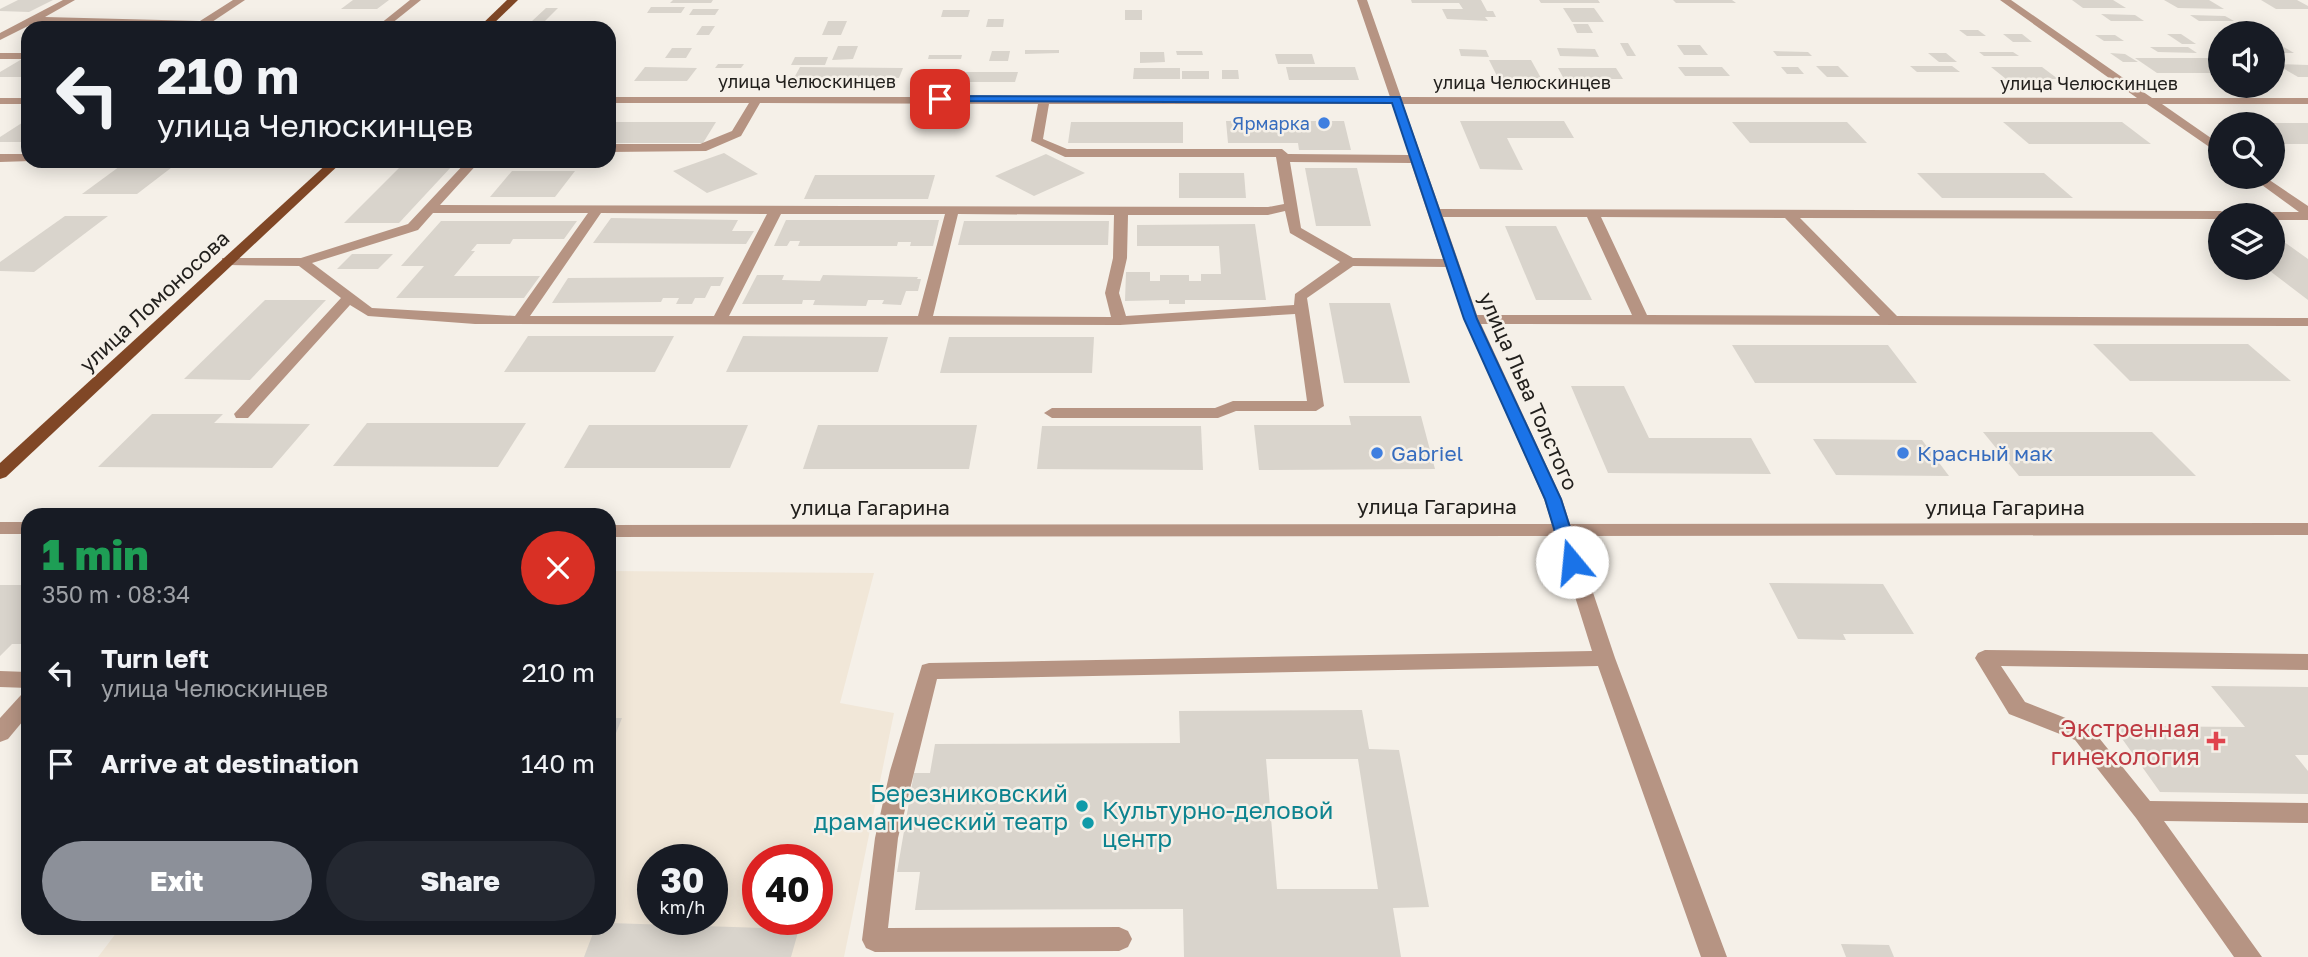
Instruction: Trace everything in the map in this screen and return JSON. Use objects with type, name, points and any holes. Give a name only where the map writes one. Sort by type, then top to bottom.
[{"type":"main road","points":[[490,21],[513,0]]},
{"type":"main road","name":"улица Ломоносова","points":[[0,473],[329,168]]},
{"type":"street","points":[[31,21],[70,0]]},
{"type":"street","points":[[207,21],[240,0]]},
{"type":"street","points":[[389,21],[416,0]]},
{"type":"street","name":"улица Льва Толстого","points":[[1362,0],[1471,319],[1553,499],[1605,658],[1714,957]]},
{"type":"street","points":[[2005,0],[2208,142]]},
{"type":"street","points":[[0,23],[21,22]]},
{"type":"street","points":[[0,37],[21,26]]},
{"type":"street","points":[[0,56],[21,56]]},
{"type":"street","points":[[616,148],[702,148],[737,132],[757,99]]},
{"type":"street","points":[[1044,99],[1037,141],[1065,153],[1282,153],[1295,230],[1350,262],[1451,263]]},
{"type":"street","name":"улица Челюскинцев","points":[[616,100],[2308,101]]},
{"type":"street","points":[[0,101],[21,101]]},
{"type":"street","points":[[0,158],[21,158]]},
{"type":"street","points":[[1283,158],[1416,159]]},
{"type":"street","points":[[228,261],[302,262],[413,227],[468,168]]},
{"type":"street","points":[[2274,189],[2308,214]]},
{"type":"street","points":[[430,209],[1268,211],[1291,206]]},
{"type":"street","points":[[519,320],[597,210]]},
{"type":"street","points":[[719,320],[776,210]]},
{"type":"street","points":[[924,321],[953,210]]},
{"type":"street","points":[[1120,321],[1112,293],[1120,258],[1121,211]]},
{"type":"street","points":[[1435,213],[2208,215]]},
{"type":"street","points":[[1592,214],[1642,320]]},
{"type":"street","points":[[1789,214],[1893,321]]},
{"type":"street","points":[[2285,215],[2308,214]]},
{"type":"street","points":[[302,262],[368,312],[519,320],[1120,321],[1302,309]]},
{"type":"street","points":[[1052,413],[1218,413],[1233,406],[1317,405],[1300,297],[1350,262]]},
{"type":"street","points":[[242,414],[349,298]]},
{"type":"street","points":[[1471,319],[2308,322]]},
{"type":"street","points":[[0,528],[21,528]]},
{"type":"street","name":"улица Гагарина","points":[[616,531],[2308,529]]},
{"type":"street","points":[[1119,939],[875,940],[876,896],[899,775],[929,671],[1526,657],[1605,658]]},
{"type":"street","points":[[2249,957],[2144,811],[2083,734],[2017,708],[1986,658],[2308,662]]},
{"type":"street","points":[[0,679],[21,680]]},
{"type":"street","points":[[0,733],[21,709]]},
{"type":"street","points":[[2144,811],[2308,813]]},
{"type":"shaded area","points":[[616,571],[874,573],[840,703],[894,713],[844,957],[98,957],[115,935],[616,935]]},
{"type":"building","points":[[18,0],[53,0],[29,12],[0,11]]},
{"type":"building","points":[[353,0],[389,0],[377,9],[341,9]]},
{"type":"building","points":[[673,0],[713,0],[711,3],[670,3]]},
{"type":"building","points":[[1411,0],[1481,0],[1487,11],[1493,11],[1496,17],[1485,17],[1488,21],[1447,19],[1442,9],[1463,9],[1459,3],[1412,3]]},
{"type":"building","points":[[1539,0],[1598,0],[1600,3],[1541,3]]},
{"type":"building","points":[[1673,0],[1732,0],[1736,3],[1676,3]]},
{"type":"building","points":[[2072,0],[2113,0],[2126,8],[2083,8]]},
{"type":"building","points":[[2164,0],[2209,0],[2224,9],[2178,8]]},
{"type":"building","points":[[2261,0],[2297,0],[2308,6],[2308,9],[2276,9]]},
{"type":"building","points":[[651,7],[685,7],[681,13],[647,13]]},
{"type":"building","points":[[546,8],[558,8],[545,21],[532,21]]},
{"type":"building","points":[[1563,8],[1594,8],[1604,22],[1572,22]]},
{"type":"building","points":[[693,9],[719,9],[715,15],[689,15]]},
{"type":"building","points":[[943,10],[970,10],[968,17],[941,17]]},
{"type":"building","points":[[1125,10],[1142,10],[1142,20],[1125,20]]},
{"type":"building","points":[[2101,14],[2135,15],[2144,21],[2111,21]]},
{"type":"building","points":[[2190,15],[2225,16],[2234,21],[2208,21],[2199,21]]},
{"type":"building","points":[[988,19],[1004,19],[1003,27],[986,27]]},
{"type":"building","points":[[828,21],[847,21],[841,35],[822,35]]},
{"type":"building","points":[[1573,24],[1588,24],[1593,33],[1577,33]]},
{"type":"building","points":[[702,26],[715,26],[709,35],[696,35]]},
{"type":"building","points":[[1959,30],[1978,30],[1986,36],[1967,36]]},
{"type":"building","points":[[2003,34],[2022,34],[2032,42],[2013,42]]},
{"type":"building","points":[[2167,34],[2181,34],[2196,44],[2182,44]]},
{"type":"building","points":[[2095,35],[2115,35],[2124,41],[2104,41]]},
{"type":"building","points":[[1620,43],[1628,43],[1636,56],[1627,56]]},
{"type":"building","points":[[1677,45],[1700,45],[1708,55],[1684,55]]},
{"type":"building","points":[[838,46],[858,46],[853,59],[832,60]]},
{"type":"building","points":[[2150,47],[2188,47],[2197,53],[2158,52]]},
{"type":"building","points":[[672,48],[692,48],[686,58],[665,58]]},
{"type":"building","points":[[1557,48],[1595,49],[1599,57],[1560,56]]},
{"type":"building","points":[[1459,49],[1486,50],[1489,57],[1461,56]]},
{"type":"building","points":[[1025,50],[1059,50],[1059,53],[1025,54]]},
{"type":"building","points":[[992,51],[1010,51],[1008,61],[989,61]]},
{"type":"building","points":[[1176,51],[1202,51],[1203,55],[1177,55]]},
{"type":"building","points":[[1773,51],[1808,52],[1812,56],[1777,56]]},
{"type":"building","points":[[1140,52],[1164,52],[1165,62],[1140,63]]},
{"type":"building","points":[[1979,52],[2013,52],[2019,56],[1984,56]]},
{"type":"building","points":[[1928,53],[1946,53],[1957,62],[1939,62]]},
{"type":"building","points":[[2110,53],[2125,54],[2138,62],[2123,62]]},
{"type":"building","points":[[1275,54],[1312,54],[1315,64],[1278,64]]},
{"type":"building","points":[[929,55],[962,55],[961,59],[928,59]]},
{"type":"building","points":[[795,57],[828,57],[825,65],[791,65]]},
{"type":"building","points":[[2135,58],[2208,58],[2208,73],[2157,73]]},
{"type":"building","points":[[21,60],[21,77],[0,77],[0,72]]},
{"type":"building","points":[[1489,60],[1531,60],[1541,78],[1498,78]]},
{"type":"building","points":[[718,64],[744,64],[741,68],[715,68]]},
{"type":"building","points":[[2285,64],[2308,65],[2308,77],[2298,77],[2285,69]]},
{"type":"building","points":[[1816,66],[1838,66],[1849,77],[1827,77]]},
{"type":"building","points":[[1910,66],[1952,66],[1960,72],[1917,72]]},
{"type":"building","points":[[645,67],[697,68],[687,81],[634,81]]},
{"type":"building","points":[[800,67],[903,68],[899,78],[794,78]]},
{"type":"building","points":[[1286,67],[1355,67],[1359,80],[1289,80]]},
{"type":"building","points":[[1678,67],[1722,67],[1730,76],[1685,76]]},
{"type":"building","points":[[1781,67],[1798,67],[1804,74],[1787,74]]},
{"type":"building","points":[[1991,67],[2042,67],[2058,79],[2006,79]]},
{"type":"building","points":[[1134,68],[1180,68],[1180,79],[1133,79]]},
{"type":"building","points":[[1558,68],[1616,68],[1623,79],[1564,79]]},
{"type":"building","points":[[1222,70],[1238,70],[1239,79],[1222,79]]},
{"type":"building","points":[[1182,71],[1209,71],[1209,79],[1182,79]]},
{"type":"building","points":[[959,72],[1018,72],[1015,82],[956,82]]},
{"type":"building","points":[[1226,121],[1344,121],[1351,150],[1299,150],[1298,143],[1228,143]]},
{"type":"building","points":[[1460,121],[1564,121],[1574,138],[1507,138],[1523,170],[1480,169]]},
{"type":"building","points":[[616,122],[716,122],[703,143],[616,143]]},
{"type":"building","points":[[1071,122],[1183,122],[1183,143],[1068,143]]},
{"type":"building","points":[[1732,122],[1847,122],[1867,143],[1750,143]]},
{"type":"building","points":[[2003,122],[2122,122],[2151,144],[2029,144]]},
{"type":"building","points":[[2285,123],[2308,123],[2308,144],[2285,144]]},
{"type":"building","points":[[21,124],[21,142],[0,142],[0,137]]},
{"type":"building","points":[[724,153],[758,174],[707,193],[673,171]]},
{"type":"building","points":[[1046,154],[1085,173],[1034,196],[995,176]]},
{"type":"building","points":[[117,168],[171,168],[137,194],[82,194]]},
{"type":"building","points":[[399,168],[450,168],[399,223],[344,223]]},
{"type":"building","points":[[1305,168],[1357,168],[1371,226],[1316,226]]},
{"type":"building","points":[[512,171],[575,171],[555,197],[490,197]]},
{"type":"building","points":[[1179,173],[1244,173],[1246,198],[1179,198]]},
{"type":"building","points":[[1917,173],[2044,173],[2073,198],[1942,198]]},
{"type":"building","points":[[815,175],[935,175],[928,199],[804,199]]},
{"type":"building","points":[[65,216],[108,216],[34,272],[0,271],[0,262]]},
{"type":"building","points":[[611,218],[738,220],[732,231],[754,231],[746,244],[593,243]]},
{"type":"building","points":[[786,220],[939,220],[933,246],[910,246],[911,242],[898,242],[897,246],[798,246],[800,241],[790,241],[787,246],[774,246]]},
{"type":"building","points":[[441,221],[577,221],[564,239],[513,239],[510,244],[477,244],[471,251],[475,251],[454,276],[540,276],[524,298],[396,298],[424,266],[401,266]]},
{"type":"building","points":[[964,221],[1109,221],[1108,245],[958,245]]},
{"type":"building","points":[[1255,224],[1266,300],[1185,300],[1185,304],[1169,304],[1169,300],[1125,301],[1126,272],[1150,272],[1150,281],[1160,281],[1160,275],[1189,275],[1189,281],[1201,281],[1201,274],[1221,274],[1219,246],[1137,246],[1137,225]]},
{"type":"building","points":[[1505,226],[1556,226],[1592,300],[1536,300]]},
{"type":"building","points":[[2285,243],[2308,259],[2308,300],[2282,280],[2285,280]]},
{"type":"building","points":[[352,254],[393,254],[378,269],[337,269]]},
{"type":"building","points":[[757,275],[784,275],[782,280],[820,281],[823,275],[921,279],[918,291],[906,291],[901,305],[882,304],[884,300],[868,300],[866,306],[813,305],[815,300],[803,300],[802,304],[742,304]]},
{"type":"building","points":[[724,277],[720,286],[711,286],[705,298],[695,298],[692,304],[676,304],[679,298],[663,298],[661,302],[552,303],[568,278]]},
{"type":"building","points":[[265,300],[326,300],[250,380],[184,379]]},
{"type":"building","points":[[1329,303],[1390,303],[1410,383],[1344,383]]},
{"type":"building","points":[[528,336],[674,336],[655,372],[504,372]]},
{"type":"building","points":[[743,336],[888,337],[878,372],[726,372]]},
{"type":"building","points":[[949,337],[1094,337],[1092,373],[940,373]]},
{"type":"building","points":[[2093,344],[2248,344],[2291,381],[2130,381]]},
{"type":"building","points":[[1732,345],[1888,345],[1917,383],[1755,383]]},
{"type":"building","points":[[1571,386],[1624,386],[1649,438],[1751,438],[1771,474],[1608,473]]},
{"type":"building","points":[[152,414],[223,414],[214,423],[310,424],[272,468],[98,467]]},
{"type":"building","points":[[1349,416],[1421,416],[1435,469],[1259,470],[1254,425],[1351,425]]},
{"type":"building","points":[[367,423],[526,423],[498,467],[333,466]]},
{"type":"building","points":[[589,425],[748,425],[730,468],[564,468]]},
{"type":"building","points":[[818,425],[977,425],[969,469],[803,469]]},
{"type":"building","points":[[1042,426],[1201,426],[1203,470],[1037,469]]},
{"type":"building","points":[[1983,432],[2152,432],[2196,476],[2019,476]]},
{"type":"building","points":[[1813,439],[1922,440],[1949,476],[1836,475]]},
{"type":"building","points":[[1769,583],[1883,584],[1914,634],[1843,634],[1846,640],[1798,639]]},
{"type":"building","points":[[0,585],[21,585],[21,644],[12,644],[0,656]]},
{"type":"building","name":"Экстренная гинекология","points":[[2211,686],[2308,687],[2308,755],[2295,755],[2308,771],[2308,794],[2160,792],[2113,726],[2245,727]]},
{"type":"building","name":"Культурно-деловой центр","points":[[1362,710],[1369,749],[1399,750],[1429,907],[1393,908],[1401,957],[1184,957],[1183,909],[915,910],[920,872],[897,872],[914,773],[930,773],[935,744],[1180,743],[1179,711]],"holes":[[[1266,759],[1358,759],[1378,889],[1277,889]]]},
{"type":"building","points":[[616,718],[622,718],[616,733]]},
{"type":"building","points":[[616,923],[637,924],[637,935],[728,935],[728,927],[742,927],[742,935],[797,935],[791,957],[584,957],[592,935],[616,935]]},
{"type":"building","points":[[1841,944],[1889,945],[1894,957],[1846,957]]},
{"type":"place","name":"Ярмарка","points":[[1324,123]]},
{"type":"place","name":"Gabriel","points":[[1377,453]]},
{"type":"place","name":"Красный мак","points":[[1903,453]]},
{"type":"place","name":"Экстренная гинекология","points":[[2216,741]]},
{"type":"place","name":"Березниковский драматический театр","points":[[1082,806]]},
{"type":"place","name":"Культурно-деловой центр","points":[[1088,823]]},
{"type":"route","points":[[940,99],[1396,100],[1471,319],[1553,499],[1572,562]]}]
